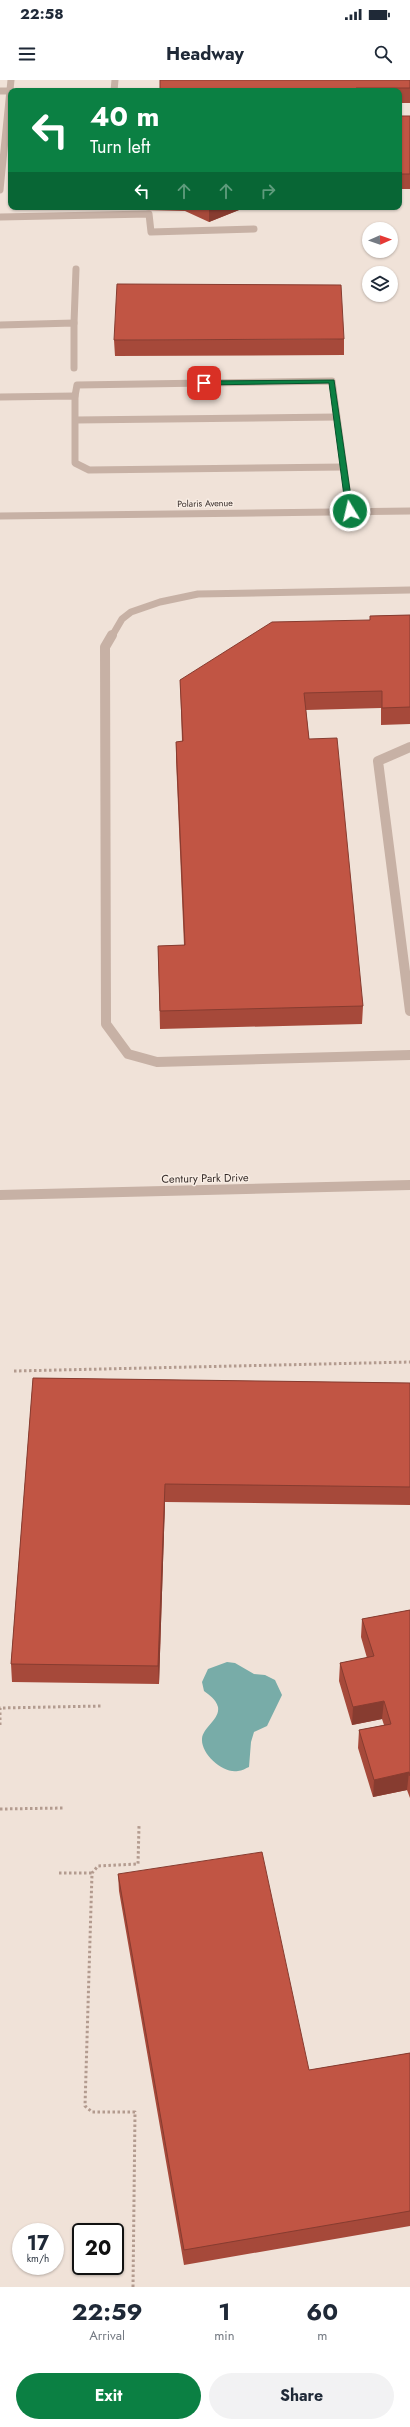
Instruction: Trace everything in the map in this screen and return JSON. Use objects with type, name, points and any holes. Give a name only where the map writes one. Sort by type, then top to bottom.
[{"type":"street","points":[[0,190],[8,127]]},
{"type":"street","points":[[0,217],[149,214],[151,232],[254,229]]},
{"type":"street","points":[[74,368],[76,269]]},
{"type":"street","points":[[0,325],[74,323]]},
{"type":"street","points":[[344,467],[89,470],[75,463],[75,396],[77,384],[332,381],[336,417],[344,467],[350,511]]},
{"type":"street","points":[[0,397],[75,396]]},
{"type":"street","points":[[76,420],[336,417]]},
{"type":"street","name":"Polaris Avenue","points":[[0,516],[410,510]]},
{"type":"street","points":[[410,590],[198,594],[162,601],[125,616],[105,647],[106,1024],[119,1042],[128,1054],[157,1062],[410,1055]]},
{"type":"street","points":[[410,748],[378,761],[410,1011]]},
{"type":"street","name":"Century Park Drive","points":[[0,1195],[410,1185]]},
{"type":"path","points":[[14,1371],[410,1362]]},
{"type":"path","points":[[0,1725],[0,1708],[102,1706]]},
{"type":"path","points":[[0,1809],[63,1808]]},
{"type":"path","points":[[133,2287],[136,2112],[92,2112],[85,2106],[92,1873],[98,1866],[138,1864],[139,1826]]},
{"type":"path","points":[[59,1873],[92,1873]]},
{"type":"water","points":[[227,1662],[235,1663],[254,1674],[265,1675],[275,1680],[282,1695],[267,1726],[254,1732],[251,1742],[249,1767],[239,1771],[226,1769],[214,1762],[205,1751],[202,1739],[205,1731],[214,1720],[218,1712],[218,1707],[214,1699],[204,1691],[202,1682],[208,1669]]},
{"type":"building","points":[[160,80],[410,80],[410,88],[160,88]]},
{"type":"building","points":[[402,116],[410,116],[410,174],[402,174]]},
{"type":"building","points":[[117,284],[341,285],[344,339],[114,340]]},
{"type":"building","points":[[410,615],[410,707],[382,708],[382,691],[304,693],[309,739],[337,738],[363,1006],[160,1011],[158,946],[185,945],[176,742],[183,741],[180,680],[272,622],[370,620],[370,616]]},
{"type":"building","points":[[33,1378],[410,1383],[410,1487],[165,1484],[158,1666],[11,1664]]},
{"type":"building","points":[[410,1610],[410,1776],[409,1772],[374,1780],[359,1730],[391,1724],[384,1701],[353,1707],[340,1663],[374,1656],[362,1619]]},
{"type":"building","points":[[262,1852],[309,2070],[410,2053],[410,2211],[184,2250],[118,1874]]},
{"type":"route","points":[[204,383],[332,381],[350,511]]}]
